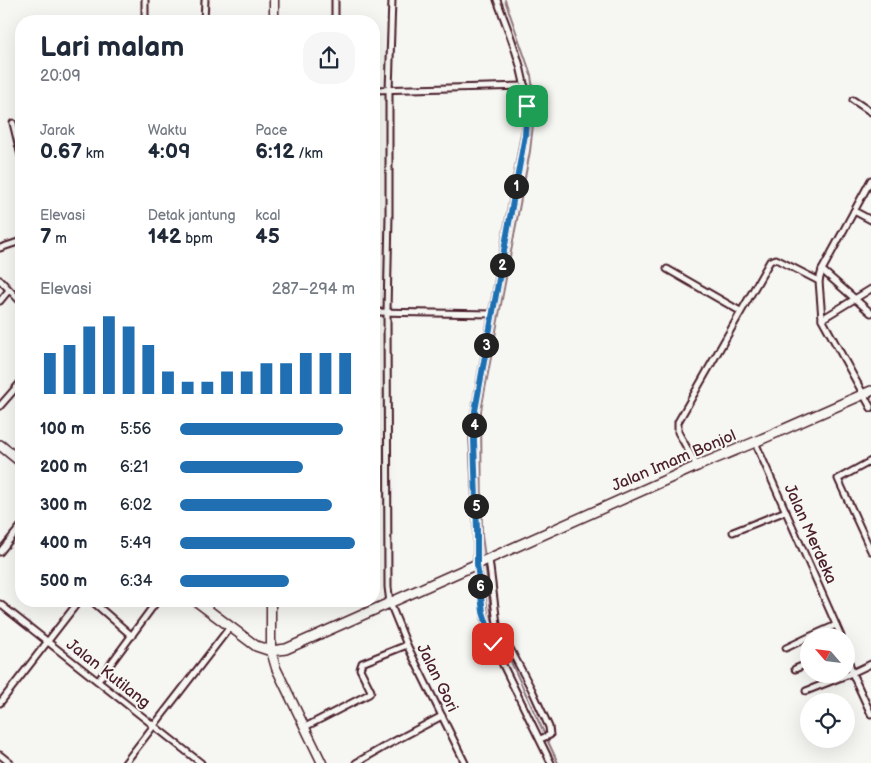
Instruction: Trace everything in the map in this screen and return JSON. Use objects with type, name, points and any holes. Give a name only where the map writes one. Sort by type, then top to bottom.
[{"type":"main road","points":[[274,0],[274,15]]},
{"type":"main road","name":"Jalan Imam Bonjol","points":[[271,651],[295,645],[697,466],[868,393]]},
{"type":"main road","points":[[0,445],[15,457]]},
{"type":"main road","points":[[204,607],[256,646],[271,651]]},
{"type":"main road","points":[[271,607],[271,651],[278,673],[322,763]]},
{"type":"street","points":[[145,0],[145,15]]},
{"type":"street","points":[[204,0],[204,15]]},
{"type":"street","points":[[335,0],[335,15]]},
{"type":"street","name":"Jalan Gori","points":[[392,0],[389,90],[390,205],[387,311],[388,574],[390,603],[407,645],[465,763]]},
{"type":"street","points":[[497,0],[516,49],[525,86],[527,106],[525,135],[475,411],[477,564],[483,612],[488,632],[551,763]]},
{"type":"street","points":[[380,90],[525,86]]},
{"type":"street","points":[[853,100],[871,112]]},
{"type":"street","points":[[13,123],[15,131]]},
{"type":"street","points":[[871,180],[822,270],[819,281],[822,320],[868,393],[871,408]]},
{"type":"street","points":[[854,211],[871,220]]},
{"type":"street","points":[[0,248],[15,243]]},
{"type":"street","points":[[697,466],[678,432],[677,424],[740,311],[772,259],[819,281]]},
{"type":"street","points":[[667,269],[740,311]]},
{"type":"street","points":[[822,270],[871,313]]},
{"type":"street","points":[[0,280],[15,296]]},
{"type":"street","points":[[822,320],[871,289]]},
{"type":"street","points":[[0,301],[9,290]]},
{"type":"street","points":[[380,312],[493,314]]},
{"type":"street","points":[[0,406],[15,389]]},
{"type":"street","name":"Jalan Merdeka","points":[[755,442],[837,628]]},
{"type":"street","points":[[871,461],[838,478],[871,551]]},
{"type":"street","points":[[733,532],[786,511]]},
{"type":"street","points":[[0,552],[15,533]]},
{"type":"street","points":[[489,559],[497,624],[550,727],[551,734],[541,739]]},
{"type":"street","name":"Jalan Kutilang","points":[[0,604],[201,763]]},
{"type":"street","points":[[0,703],[74,607]]},
{"type":"street","points":[[99,607],[132,636]]},
{"type":"street","points":[[98,682],[153,607]]},
{"type":"street","points":[[830,628],[836,625]]},
{"type":"street","points":[[125,763],[230,627]]},
{"type":"street","points":[[786,648],[800,642]]},
{"type":"street","points":[[305,727],[369,694],[370,691],[360,670],[362,663],[407,645]]},
{"type":"street","points":[[855,672],[871,664]]},
{"type":"street","points":[[794,669],[800,667]]},
{"type":"street","points":[[855,679],[871,714]]},
{"type":"street","points":[[806,691],[826,683]]},
{"type":"street","points":[[356,763],[442,716]]},
{"type":"street","points":[[0,755],[10,763]]},
{"type":"waterway","points":[[485,558],[482,536],[481,410],[530,151],[535,107],[531,75],[505,0]]},
{"type":"waterway","points":[[485,563],[492,621],[558,763]]},
{"type":"route","points":[[493,644],[483,612],[477,564],[475,411],[525,135],[527,106]]}]
